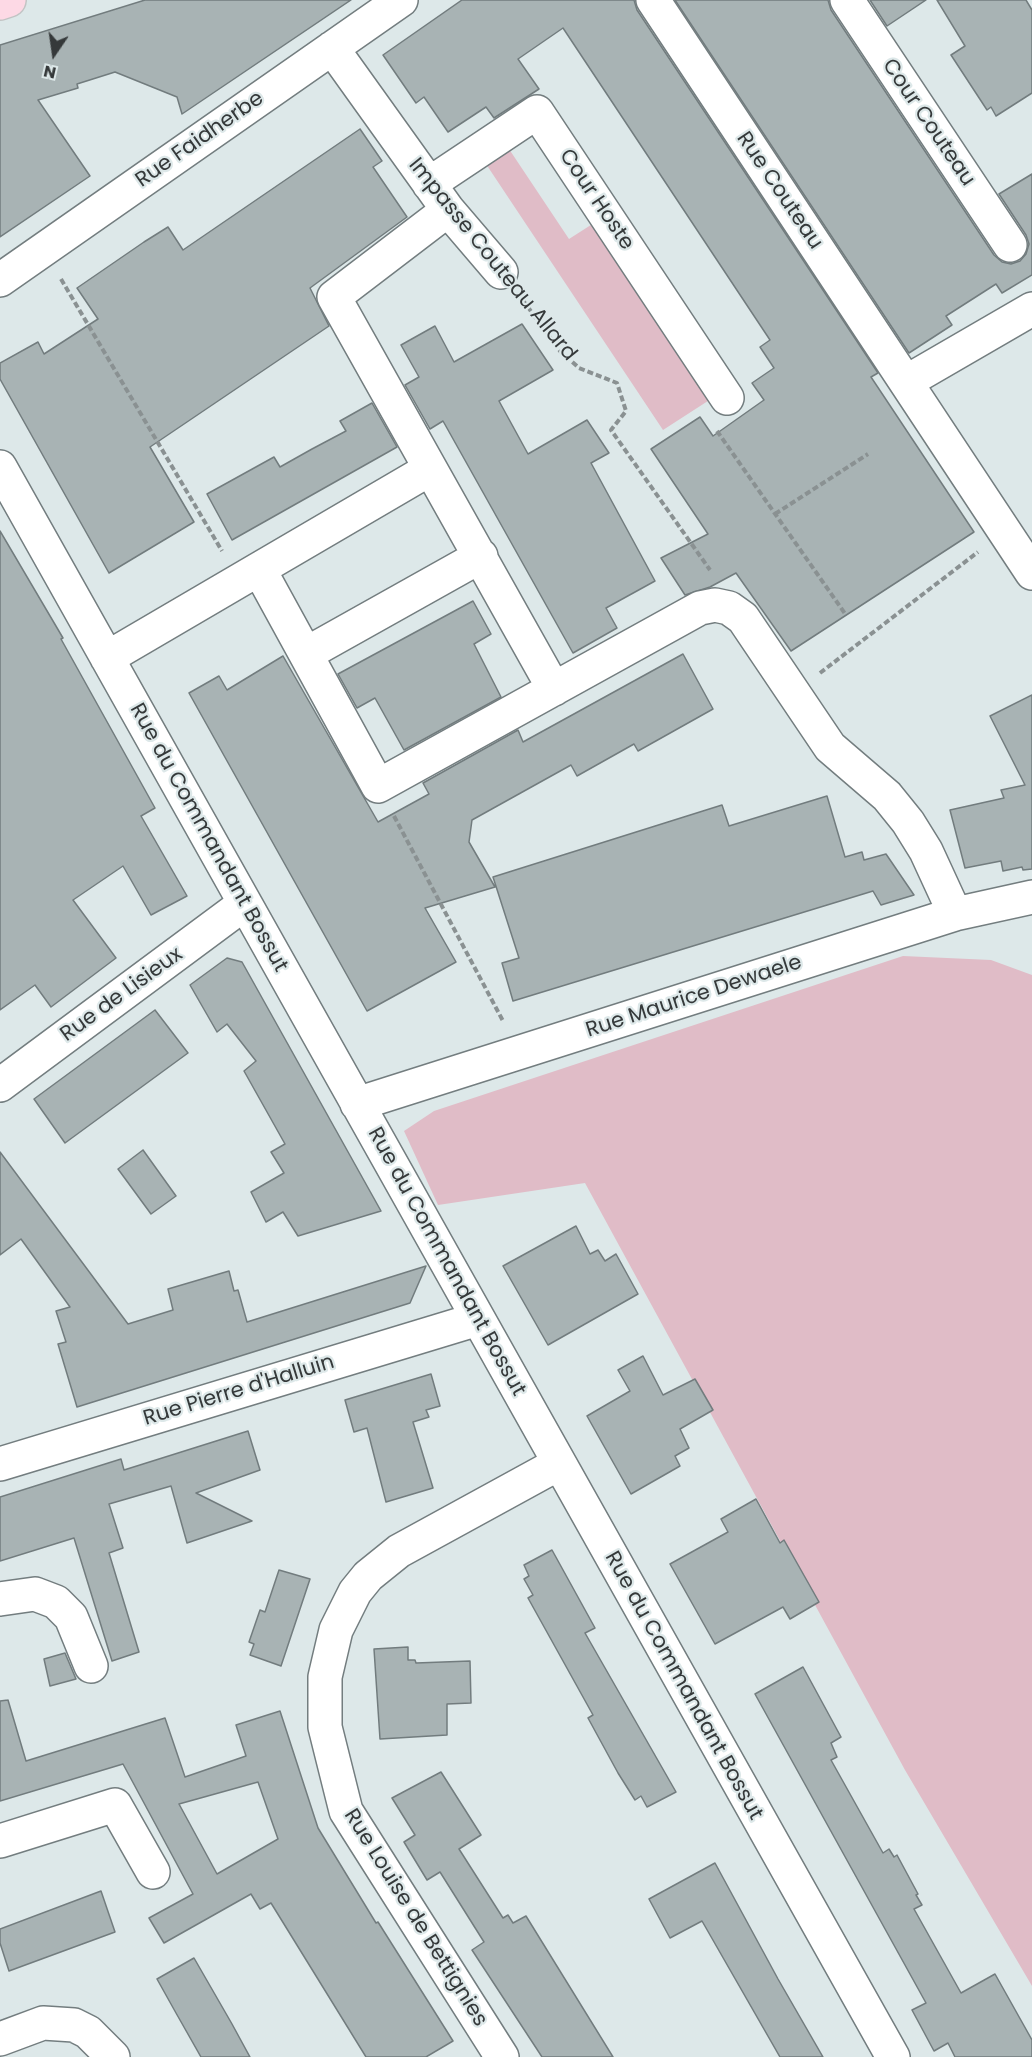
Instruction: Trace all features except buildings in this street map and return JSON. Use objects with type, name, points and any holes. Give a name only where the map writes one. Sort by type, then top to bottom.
[{"type":"main road","points":[[0,3],[9,0]]},
{"type":"street","name":"Rue Faidherbe","points":[[0,280],[401,0]]},
{"type":"street","name":"Rue Couteau","points":[[653,0],[1032,573]]},
{"type":"street","name":"Cour Couteau","points":[[847,0],[1010,245]]},
{"type":"street","name":"Impasse Couteau Allard","points":[[332,48],[439,197],[501,272]]},
{"type":"street","name":"Cour Hoste","points":[[439,197],[537,112],[719,410]]},
{"type":"street","points":[[439,197],[334,297],[554,689]]},
{"type":"street","points":[[906,382],[1032,309]]},
{"type":"street","name":"Rue du Commandant Bossut","points":[[0,466],[558,1464],[893,2057]]},
{"type":"street","points":[[107,658],[430,469]]},
{"type":"street","points":[[306,654],[481,556]]},
{"type":"street","points":[[249,575],[306,654],[378,786],[700,608],[715,605],[729,608],[742,618],[830,747],[887,796],[908,822],[926,851],[955,914]]},
{"type":"street","name":"Rue Maurice Dewaele","points":[[357,1104],[955,914],[1032,897]]},
{"type":"street","name":"Rue de Lisieux","points":[[0,1085],[244,904]]},
{"type":"street","name":"Rue Pierre d'Halluin","points":[[0,1464],[478,1319]]},
{"type":"street","name":"Rue Louise de Bettignies","points":[[502,2057],[346,1811],[325,1727],[325,1677],[336,1630],[355,1592],[368,1576],[399,1551],[558,1464]]},
{"type":"street","points":[[0,1599],[35,1594],[56,1602],[71,1617],[91,1666]]},
{"type":"street","points":[[0,1841],[115,1805],[153,1872]]},
{"type":"street","points":[[0,2039],[43,2023],[74,2025],[88,2032],[113,2057]]},
{"type":"path","points":[[43,250],[249,575]]},
{"type":"path","name":"Impasse Couteau Allard","points":[[501,272],[567,357],[579,368],[618,383],[626,411],[611,430],[715,577],[729,608]]},
{"type":"path","points":[[719,410],[775,514],[846,615]]},
{"type":"path","points":[[775,514],[868,454]]},
{"type":"path","points":[[794,693],[970,560],[1003,529]]},
{"type":"path","points":[[378,786],[519,1052]]},
{"type":"shaded area","points":[[507,146],[569,239],[594,223],[711,399],[663,430],[484,161]]},
{"type":"shaded area","points":[[903,956],[991,960],[1032,975],[1032,1986],[905,1770],[585,1183],[438,1205],[404,1131],[434,1111]]}]
